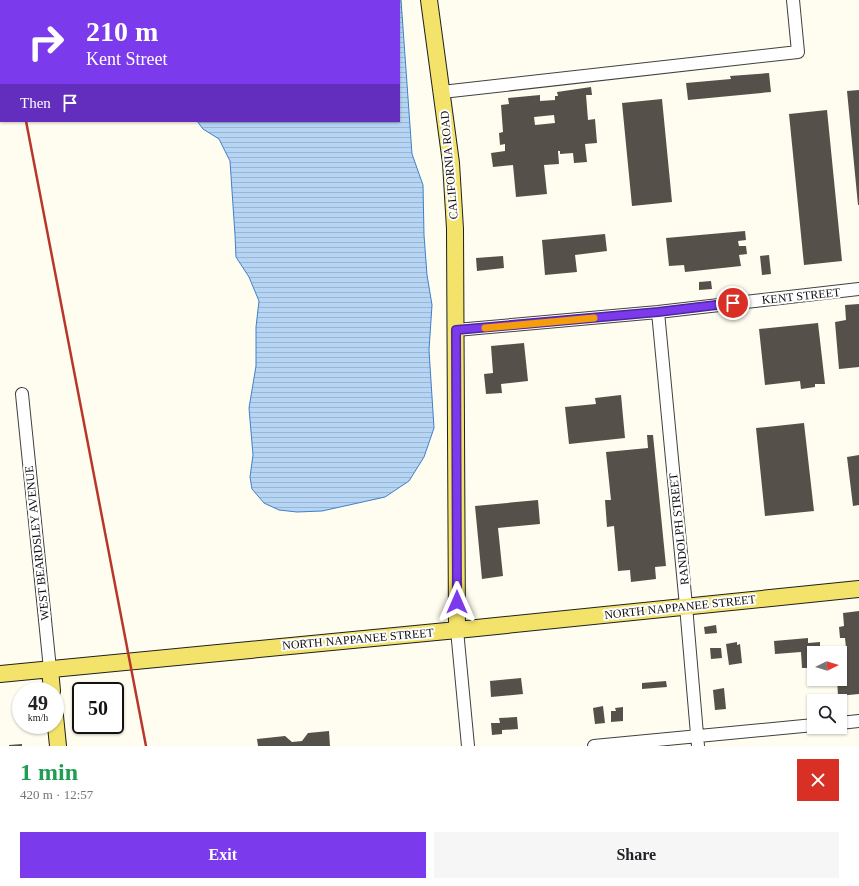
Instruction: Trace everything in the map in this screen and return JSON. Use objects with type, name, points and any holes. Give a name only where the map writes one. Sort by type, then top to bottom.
[{"type":"main road","name":"CALIFORNIA ROAD","points":[[429,0],[451,163],[455,222],[457,630]]},
{"type":"main road","name":"NORTH NAPPANEE STREET","points":[[0,674],[457,630],[859,589]]},
{"type":"main road","name":"WEST BEARDSLEY AVENUE","points":[[50,669],[51,682]]},
{"type":"main road","points":[[57,734],[58,746]]},
{"type":"street","points":[[442,92],[798,52],[793,0]]},
{"type":"street","name":"KENT STREET","points":[[456,330],[658,312],[859,289]]},
{"type":"street","name":"RANDOLPH STREET","points":[[658,312],[698,741]]},
{"type":"street","name":"WEST BEARDSLEY AVENUE","points":[[22,394],[50,669]]},
{"type":"street","points":[[457,630],[468,746]]},
{"type":"street","points":[[847,722],[859,721]]},
{"type":"street","points":[[594,746],[698,741],[807,726]]},
{"type":"water","points":[[401,0],[412,154],[423,185],[424,235],[427,275],[432,305],[429,350],[434,428],[424,457],[409,481],[385,497],[322,511],[297,512],[279,510],[264,503],[252,489],[250,477],[253,455],[249,408],[256,366],[256,327],[259,301],[249,277],[236,257],[230,161],[219,139],[203,129],[198,122],[400,122]]},
{"type":"building","points":[[769,73],[771,92],[688,100],[686,83],[731,79],[730,76]]},
{"type":"building","points":[[591,87],[592,95],[586,95],[588,120],[595,119],[597,143],[585,144],[587,162],[574,163],[573,153],[560,154],[560,151],[558,151],[559,164],[544,165],[547,194],[516,197],[513,165],[493,167],[491,153],[505,151],[505,144],[500,145],[499,133],[503,132],[501,105],[509,104],[508,98],[540,95],[540,101],[555,100],[555,96],[558,96],[557,92]],"holes":[[[554,115],[555,123],[535,125],[534,117]]]},
{"type":"building","points":[[859,90],[859,205],[858,205],[847,91]]},
{"type":"building","points":[[662,99],[672,202],[632,206],[622,103]]},
{"type":"building","points":[[827,110],[842,261],[804,265],[789,114]]},
{"type":"building","points":[[745,231],[746,240],[738,241],[739,246],[746,246],[747,254],[739,255],[741,266],[685,272],[684,265],[669,266],[666,238]]},
{"type":"building","points":[[605,234],[607,251],[575,255],[577,272],[545,275],[542,240]]},
{"type":"building","points":[[769,255],[771,274],[762,275],[760,256]]},
{"type":"building","points":[[503,256],[504,268],[477,271],[476,258]]},
{"type":"building","points":[[711,281],[712,289],[699,290],[699,282]]},
{"type":"building","points":[[859,304],[859,367],[839,369],[835,322],[846,320],[845,305]]},
{"type":"building","points":[[818,323],[825,384],[815,384],[815,387],[801,389],[800,381],[765,385],[759,329]]},
{"type":"building","points":[[524,343],[528,381],[501,384],[502,393],[486,394],[484,374],[493,373],[491,346]]},
{"type":"building","points":[[621,395],[625,438],[569,444],[565,407],[596,404],[595,398]]},
{"type":"building","points":[[804,423],[814,511],[765,516],[756,428]]},
{"type":"building","points":[[647,435],[653,435],[666,566],[655,567],[656,579],[631,582],[630,570],[618,571],[614,526],[607,527],[605,500],[611,500],[606,452],[648,448]]},
{"type":"building","points":[[859,455],[859,505],[853,506],[847,457]]},
{"type":"building","points":[[538,500],[540,524],[498,528],[503,576],[482,579],[475,506]]},
{"type":"building","points":[[859,611],[859,694],[838,694],[837,686],[847,686],[847,646],[845,638],[840,638],[839,627],[844,626],[843,613]]},
{"type":"building","points":[[716,625],[717,633],[705,634],[704,627]]},
{"type":"building","points":[[808,638],[808,643],[820,642],[820,646],[807,646],[807,668],[802,668],[801,652],[775,654],[774,641]]},
{"type":"building","points":[[737,642],[737,645],[740,644],[742,663],[729,665],[726,644]]},
{"type":"building","points":[[710,648],[721,648],[722,658],[711,659]]},
{"type":"building","points":[[521,678],[523,694],[491,697],[490,681]]},
{"type":"building","points":[[666,681],[667,687],[642,689],[642,683]]},
{"type":"building","points":[[724,688],[726,709],[715,710],[713,690]]},
{"type":"building","points":[[603,706],[605,723],[595,724],[593,708]]},
{"type":"building","points":[[623,707],[623,721],[611,722],[611,711],[616,711],[615,708]]},
{"type":"building","points":[[517,717],[518,729],[502,730],[502,734],[492,735],[491,723],[500,723],[499,718]]},
{"type":"building","points":[[329,731],[330,746],[258,746],[257,739],[285,736],[292,742],[302,741],[308,733]]},
{"type":"building","points":[[22,744],[22,746],[9,746],[9,745]]},
{"type":"railway","points":[[26,122],[146,746]]},
{"type":"slow traffic","points":[[485,328],[594,318]]},
{"type":"route","points":[[457,602],[456,330],[658,312],[733,303]]}]
